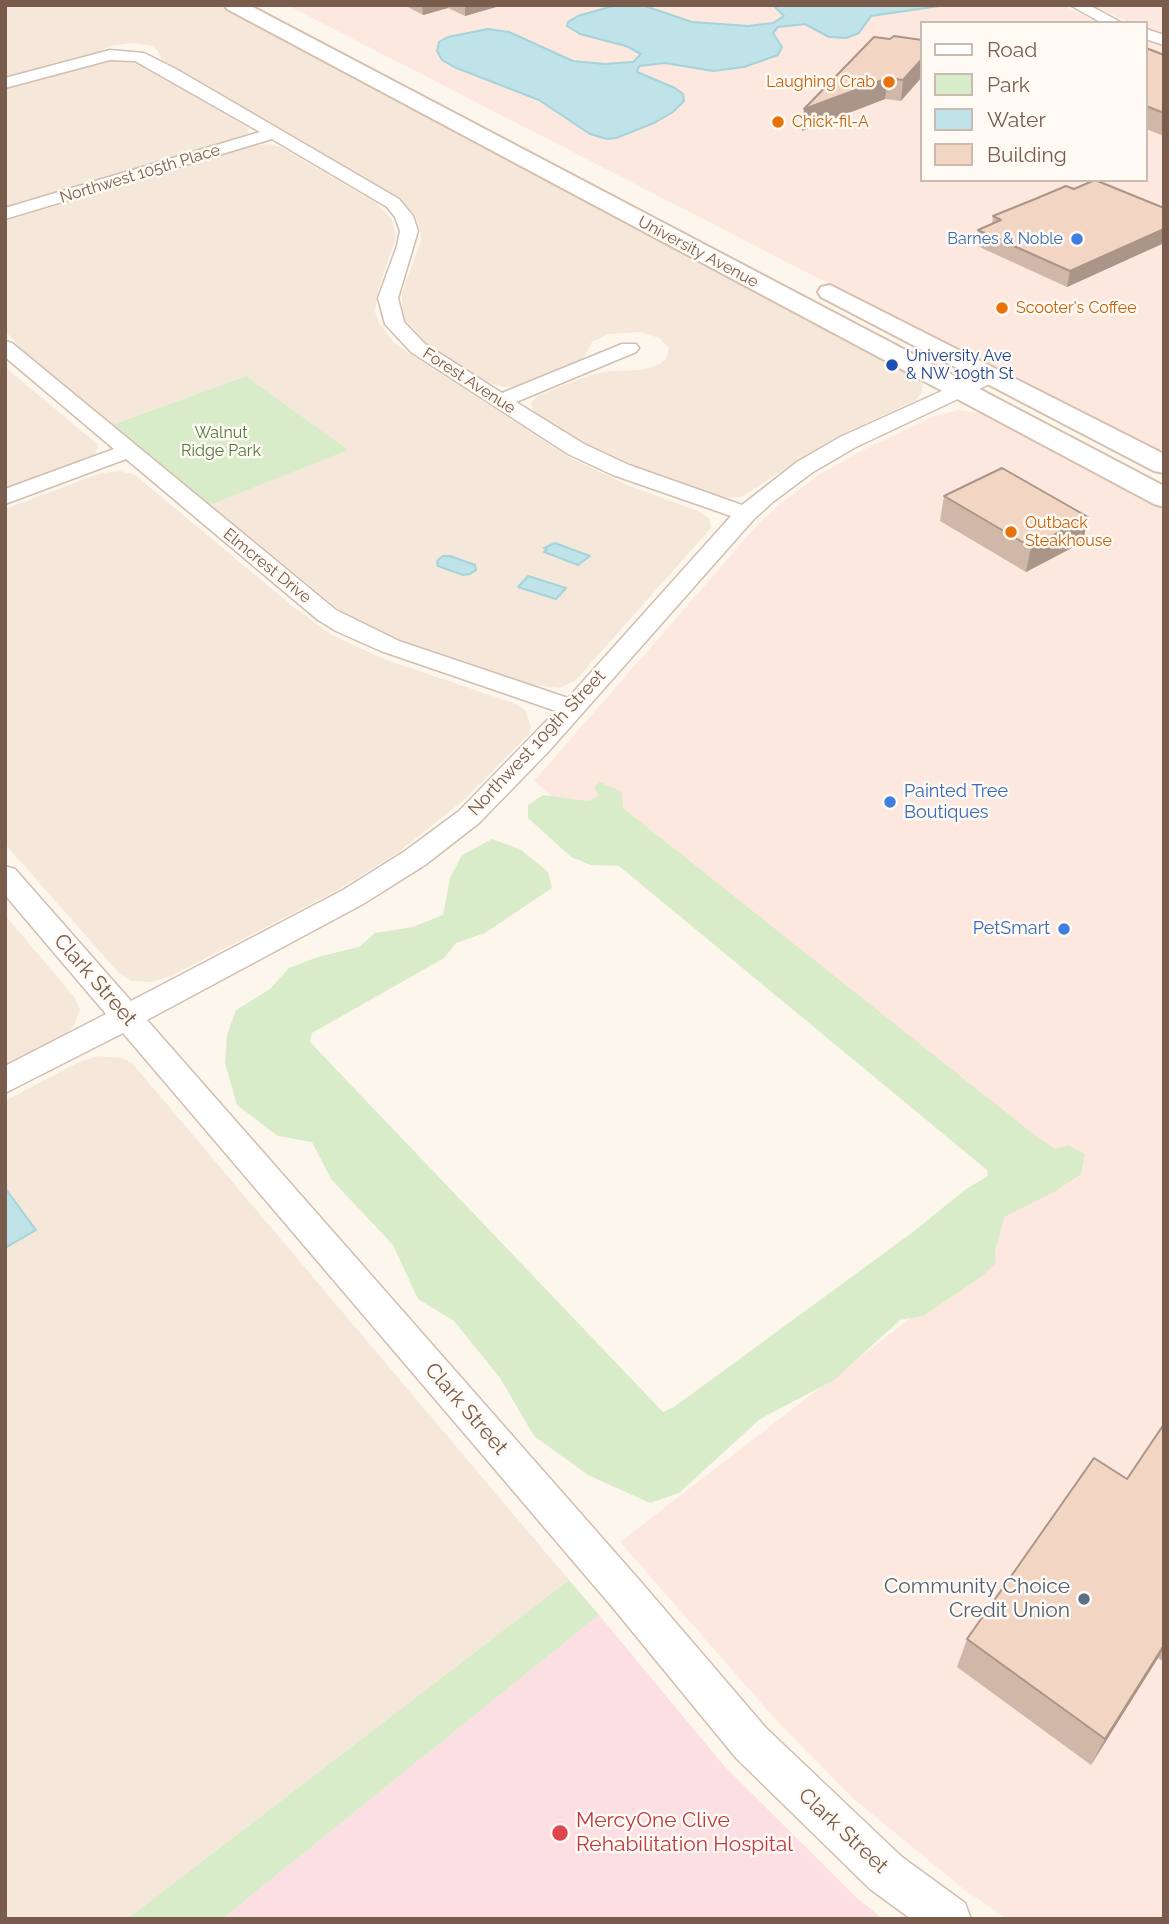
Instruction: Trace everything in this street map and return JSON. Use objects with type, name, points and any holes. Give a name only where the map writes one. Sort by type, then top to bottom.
[{"type":"main road","name":"University Avenue","points":[[233,5],[1164,498]]},
{"type":"main road","points":[[275,5],[408,74]]},
{"type":"main road","points":[[811,282],[1164,465]]},
{"type":"street","points":[[1076,5],[1111,21]]},
{"type":"street","name":"Forest Avenue","points":[[5,83],[95,58],[124,54],[149,60],[393,204],[404,216],[409,231],[407,246],[388,298],[395,324],[418,348],[543,430],[621,470],[746,514]]},
{"type":"street","name":"Northwest 105th Place","points":[[5,214],[274,133]]},
{"type":"street","name":"Elmcrest Drive","points":[[5,347],[327,615],[390,646],[573,708]]},
{"type":"street","points":[[500,401],[629,348]]},
{"type":"street","name":"Northwest 109th Street","points":[[5,1081],[353,897],[415,858],[469,817],[573,708],[746,514],[805,467],[848,442],[991,376]]},
{"type":"street","points":[[5,498],[128,452]]},
{"type":"street","name":"Clark Street","points":[[5,876],[627,1595],[751,1743],[886,1872],[949,1919]]},
{"type":"shaded area","points":[[5,5],[220,5],[917,377],[923,384],[922,392],[916,400],[832,439],[741,497],[721,498],[681,486],[624,463],[574,438],[534,413],[531,403],[537,396],[590,375],[609,371],[641,370],[660,364],[666,359],[669,348],[659,338],[640,332],[608,334],[592,342],[584,357],[572,365],[519,386],[504,387],[486,382],[428,345],[405,320],[402,292],[421,241],[421,232],[415,215],[399,199],[162,60],[152,46],[133,43],[110,46],[92,55],[5,79]]},
{"type":"shaded area","points":[[287,5],[1063,5],[1095,21],[920,21],[920,182],[1148,182],[1148,41],[1164,46],[1164,456]]},
{"type":"shaded area","points":[[1090,5],[1164,5],[1164,34],[1148,29],[1148,21],[1126,21]]},
{"type":"shaded area","points":[[116,60],[141,64],[247,127],[249,133],[241,138],[5,210],[5,88]]},
{"type":"shaded area","points":[[268,144],[281,147],[376,203],[392,219],[396,238],[378,290],[375,312],[379,323],[394,343],[570,458],[709,518],[711,528],[575,681],[559,688],[533,685],[381,633],[340,610],[210,505],[347,450],[246,376],[112,425],[31,359],[5,331],[5,221],[251,146]]},
{"type":"shaded area","points":[[5,367],[96,443],[98,448],[93,457],[5,491]]},
{"type":"shaded area","points":[[958,410],[990,415],[1164,508],[1164,1919],[1008,1919],[966,1891],[855,1800],[776,1720],[620,1542],[982,1263],[1009,1176],[534,781],[760,522],[784,501],[820,474],[863,450],[932,417]]},
{"type":"shaded area","points":[[120,471],[135,475],[291,605],[332,635],[384,659],[516,704],[525,710],[531,726],[529,734],[465,799],[399,852],[336,891],[169,977],[151,982],[131,981],[118,972],[5,844],[5,509],[101,473]]},
{"type":"shaded area","points":[[5,915],[75,998],[80,1010],[68,1032],[5,1066]]},
{"type":"shaded area","points":[[98,1056],[121,1058],[132,1063],[569,1580],[127,1919],[5,1919],[5,1101],[79,1062]]},
{"type":"shaded area","name":"MercyOne Clive Rehabilitation Hospital","points":[[599,1615],[725,1767],[858,1899],[883,1919],[222,1919]]},
{"type":"green space","name":"Walnut Ridge Park","points":[[246,376],[348,450],[210,505],[112,425]]},
{"type":"green space","points":[[600,782],[622,792],[623,808],[1037,1137],[1055,1149],[1068,1145],[1085,1154],[1081,1174],[1056,1191],[1004,1217],[995,1252],[996,1263],[981,1277],[923,1316],[900,1320],[834,1380],[760,1419],[679,1493],[650,1503],[588,1475],[534,1436],[500,1378],[454,1321],[418,1299],[393,1245],[331,1179],[312,1142],[278,1136],[237,1105],[225,1063],[227,1035],[236,1010],[270,989],[289,968],[318,957],[359,947],[375,933],[413,927],[443,915],[450,878],[462,855],[492,839],[520,849],[548,872],[552,888],[485,933],[456,943],[444,958],[312,1033],[310,1042],[663,1412],[674,1407],[913,1232],[966,1189],[988,1176],[987,1170],[619,866],[591,865],[571,857],[528,818],[528,805],[543,795],[588,801],[599,796],[594,787]]},
{"type":"green space","points":[[569,1580],[599,1615],[222,1919],[127,1919]]},
{"type":"water","points":[[616,5],[645,6],[692,22],[748,26],[773,23],[784,16],[773,5],[946,5],[871,16],[859,33],[846,38],[829,37],[805,24],[778,27],[773,33],[782,47],[778,55],[744,67],[713,71],[665,63],[639,66],[637,72],[675,88],[683,94],[684,101],[673,112],[654,123],[607,139],[590,134],[539,100],[454,67],[442,60],[437,51],[439,42],[448,37],[488,29],[509,32],[573,61],[605,64],[633,62],[641,54],[626,46],[580,34],[567,26],[568,22],[578,16]]},
{"type":"water","points":[[555,543],[590,556],[578,565],[544,552],[547,549],[544,548]]},
{"type":"water","points":[[443,556],[475,565],[476,570],[463,575],[438,566],[437,561]]},
{"type":"water","points":[[528,576],[566,588],[556,599],[518,587]]},
{"type":"water","points":[[5,1188],[36,1230],[5,1248]]},
{"type":"building","points":[[894,36],[920,40],[920,61],[903,80],[888,78],[804,109],[874,37],[890,39]]},
{"type":"building","points":[[1148,49],[1164,55],[1164,113],[1148,107]]},
{"type":"building","name":"Barnes & Noble","points":[[1090,182],[1100,182],[1164,208],[1164,229],[1070,271],[978,230],[1001,220],[993,216],[1066,186],[1074,189]]},
{"type":"building","points":[[1002,468],[1088,517],[1031,547],[944,496]]},
{"type":"building","name":"Community Choice Credit Union","points":[[1164,1424],[1164,1645],[1105,1739],[967,1639],[1094,1458],[1127,1479]]},
{"type":"place","name":"Laughing Crab","points":[[889,82]]},
{"type":"place","name":"Chick-fil-A","points":[[778,122]]},
{"type":"place","name":"Barnes & Noble","points":[[1077,239]]},
{"type":"place","name":"Scooter's Coffee","points":[[1002,308]]},
{"type":"place","name":"University Ave & NW 109th St","points":[[892,365]]},
{"type":"place","name":"Outback Steakhouse","points":[[1011,532]]},
{"type":"place","name":"Painted Tree Boutiques","points":[[890,802]]},
{"type":"place","name":"PetSmart","points":[[1064,929]]},
{"type":"place","name":"Community Choice Credit Union","points":[[1084,1599]]},
{"type":"place","name":"MercyOne Clive Rehabilitation Hospital","points":[[560,1833]]}]
